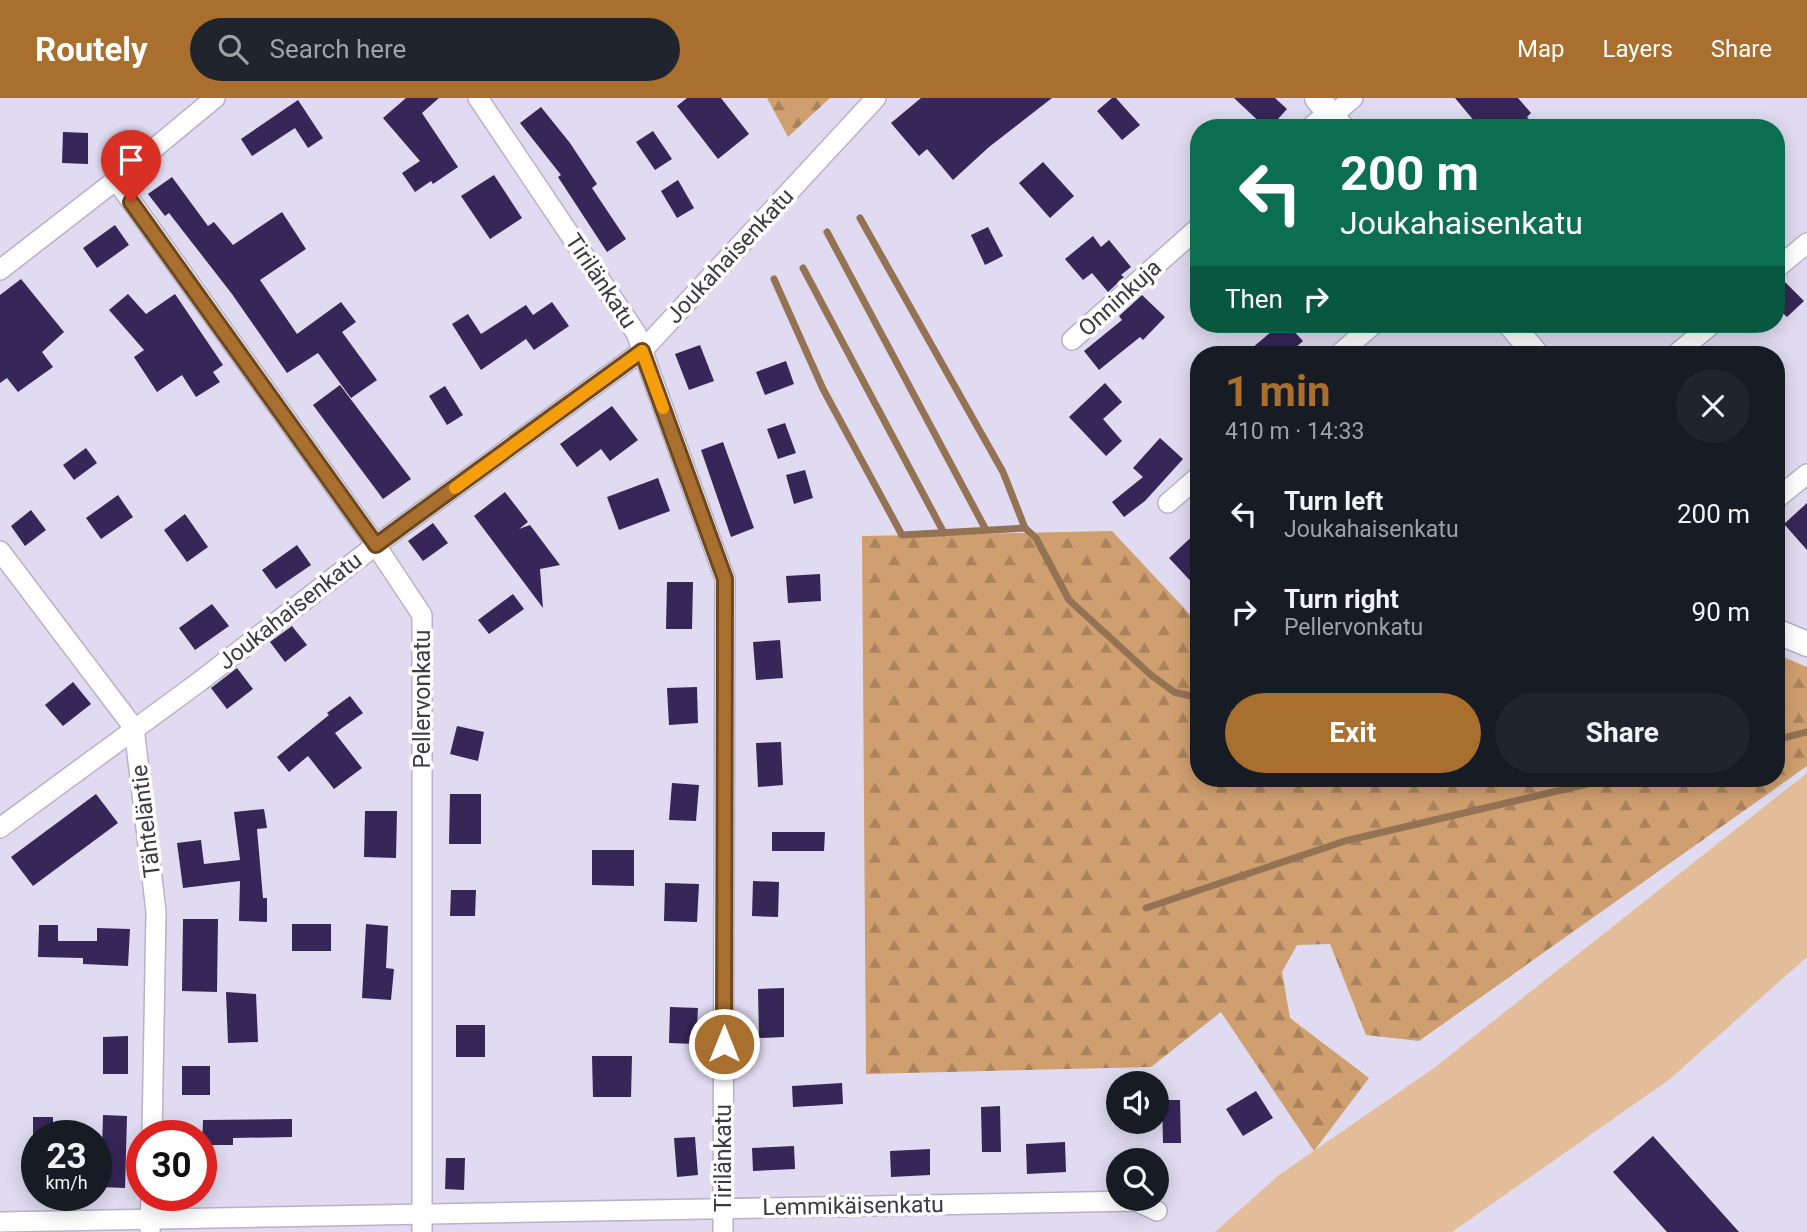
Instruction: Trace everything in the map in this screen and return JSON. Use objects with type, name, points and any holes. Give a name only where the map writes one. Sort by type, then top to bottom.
[{"type":"street","points":[[0,270],[116,180],[215,98]]},
{"type":"street","name":"Tirilänkatu","points":[[478,98],[636,333],[725,579],[723,1232]]},
{"type":"street","name":"Joukahaisenkatu","points":[[0,828],[199,682],[376,545],[642,351],[876,98]]},
{"type":"street","points":[[1330,114],[1353,98]]},
{"type":"street","name":"Pellervonkatu","points":[[116,180],[376,545],[422,615],[422,1223]]},
{"type":"street","name":"Onninkuja","points":[[1072,340],[1190,235]]},
{"type":"street","points":[[1785,261],[1807,243]]},
{"type":"street","points":[[1348,346],[1364,333]]},
{"type":"street","points":[[1686,346],[1701,333]]},
{"type":"street","points":[[1785,492],[1807,474]]},
{"type":"street","points":[[1168,503],[1190,484]]},
{"type":"street","points":[[0,551],[134,728]]},
{"type":"street","points":[[1785,635],[1807,644]]},
{"type":"street","name":"Tähteläntie","points":[[134,728],[156,911],[152,1120]]},
{"type":"street","name":"Lemmikäisenkatu","points":[[0,1222],[150,1225],[422,1223],[723,1208],[1106,1202]]},
{"type":"shaded area","points":[[1807,773],[1807,957],[1670,1079],[1452,1232],[1215,1232],[1279,1175],[1434,1068]]},
{"type":"green space","points":[[767,98],[830,98],[788,137]]},
{"type":"green space","points":[[1112,531],[1190,614],[1190,787],[1777,787],[1419,1041],[1366,1035],[1330,944],[1297,945],[1282,972],[1290,1018],[1369,1078],[1314,1151],[1221,1012],[1151,1067],[866,1074],[862,536]]},
{"type":"green space","points":[[1785,658],[1807,667],[1807,766],[1785,782]]},
{"type":"building","points":[[406,98],[439,98],[422,113],[458,167],[433,184],[431,181],[415,192],[402,173],[420,161],[383,118]]},
{"type":"building","points":[[687,98],[721,98],[749,134],[718,159],[677,106]]},
{"type":"building","points":[[921,98],[1052,98],[989,147],[953,180],[927,149],[919,156],[891,123]]},
{"type":"building","points":[[1112,98],[1116,98],[1140,125],[1122,140],[1097,111]]},
{"type":"building","points":[[1234,98],[1275,98],[1287,109],[1278,119],[1256,119]]},
{"type":"building","points":[[1455,98],[1518,98],[1531,113],[1527,117],[1529,119],[1472,119]]},
{"type":"building","points":[[298,100],[323,138],[308,148],[295,128],[252,156],[241,139]]},
{"type":"building","points":[[541,107],[570,143],[597,184],[592,188],[626,239],[607,252],[558,177],[561,175],[520,123]]},
{"type":"building","points":[[653,131],[672,159],[655,170],[636,142]]},
{"type":"building","points":[[63,132],[88,133],[88,164],[62,163]]},
{"type":"building","points":[[1043,162],[1074,196],[1050,218],[1019,183]]},
{"type":"building","points":[[494,175],[522,218],[490,239],[461,196]]},
{"type":"building","points":[[172,177],[208,226],[214,222],[233,245],[282,212],[306,249],[260,280],[297,334],[341,302],[356,322],[342,332],[377,380],[351,398],[318,353],[287,373],[232,294],[169,213],[165,216],[148,194]]},
{"type":"building","points":[[678,180],[694,208],[677,218],[661,191]]},
{"type":"building","points":[[115,225],[129,245],[97,268],[83,248]]},
{"type":"building","points":[[988,227],[1003,256],[985,265],[971,235]]},
{"type":"building","points":[[1093,236],[1101,247],[1109,240],[1131,267],[1108,292],[1092,273],[1083,280],[1065,259]]},
{"type":"building","points":[[21,279],[64,332],[42,352],[53,367],[18,392],[7,378],[0,383],[0,295]]},
{"type":"building","points":[[1785,282],[1804,301],[1787,317],[1785,315]]},
{"type":"building","points":[[128,294],[146,314],[175,294],[223,365],[213,372],[220,382],[196,397],[182,375],[157,392],[134,357],[144,350],[109,310]]},
{"type":"building","points":[[1142,295],[1165,317],[1143,340],[1140,337],[1099,370],[1084,351],[1122,320],[1119,316]]},
{"type":"building","points":[[552,302],[569,326],[534,350],[526,339],[481,370],[452,324],[468,314],[481,334],[526,305],[533,315]]},
{"type":"building","points":[[1270,333],[1295,333],[1303,341],[1297,346],[1254,346]]},
{"type":"building","points":[[700,345],[714,381],[689,390],[675,354]]},
{"type":"building","points":[[786,361],[794,384],[765,395],[756,372]]},
{"type":"building","points":[[1105,383],[1122,402],[1103,419],[1122,441],[1106,456],[1069,417]]},
{"type":"building","points":[[340,385],[411,479],[383,499],[313,405]]},
{"type":"building","points":[[445,386],[463,415],[447,425],[429,396]]},
{"type":"building","points":[[612,406],[638,440],[610,461],[601,449],[577,467],[560,444]]},
{"type":"building","points":[[785,423],[796,453],[778,459],[767,429]]},
{"type":"building","points":[[1160,438],[1183,459],[1145,501],[1124,517],[1112,502],[1143,477],[1133,468]]},
{"type":"building","points":[[723,442],[754,528],[731,537],[701,450]]},
{"type":"building","points":[[86,448],[97,463],[74,480],[63,465]]},
{"type":"building","points":[[805,470],[813,498],[794,504],[786,475]]},
{"type":"building","points":[[658,478],[670,511],[619,530],[607,497]]},
{"type":"building","points":[[505,492],[528,522],[519,529],[530,525],[560,565],[540,569],[543,608],[474,516]]},
{"type":"building","points":[[118,495],[133,517],[101,539],[86,518]]},
{"type":"building","points":[[1807,503],[1807,550],[1785,525]]},
{"type":"building","points":[[31,510],[46,530],[25,546],[11,526]]},
{"type":"building","points":[[185,514],[208,547],[187,562],[164,530]]},
{"type":"building","points":[[433,523],[448,543],[423,561],[408,541]]},
{"type":"building","points":[[1190,538],[1190,580],[1169,558]]},
{"type":"building","points":[[297,545],[311,565],[276,589],[262,570]]},
{"type":"building","points":[[820,574],[821,601],[788,603],[786,576]]},
{"type":"building","points":[[667,582],[693,582],[692,629],[666,629]]},
{"type":"building","points":[[513,594],[524,609],[489,634],[478,620]]},
{"type":"building","points":[[212,604],[229,626],[195,650],[179,628]]},
{"type":"building","points":[[292,626],[307,645],[285,662],[270,642]]},
{"type":"building","points":[[780,640],[783,678],[756,680],[753,642]]},
{"type":"building","points":[[237,668],[253,689],[227,709],[211,688]]},
{"type":"building","points":[[73,682],[91,704],[63,726],[45,705]]},
{"type":"building","points":[[697,687],[698,723],[669,725],[667,688]]},
{"type":"building","points":[[350,696],[363,713],[335,733],[362,768],[334,789],[308,756],[289,772],[277,757]]},
{"type":"building","points":[[457,726],[484,732],[478,761],[450,754]]},
{"type":"building","points":[[781,742],[783,785],[758,787],[756,743]]},
{"type":"building","points":[[672,783],[699,785],[696,821],[669,820]]},
{"type":"building","points":[[96,794],[118,823],[33,886],[11,857]]},
{"type":"building","points":[[450,794],[481,794],[481,844],[449,844]]},
{"type":"building","points":[[264,809],[267,828],[257,829],[263,898],[267,898],[267,922],[239,921],[240,881],[183,888],[177,843],[201,840],[204,864],[240,860],[234,812]]},
{"type":"building","points":[[365,811],[397,811],[396,858],[364,857]]},
{"type":"building","points":[[772,832],[825,832],[824,851],[772,851]]},
{"type":"building","points":[[592,850],[634,850],[634,886],[592,885]]},
{"type":"building","points":[[753,881],[779,882],[778,917],[752,916]]},
{"type":"building","points":[[665,883],[699,884],[697,922],[664,921]]},
{"type":"building","points":[[451,890],[476,890],[475,916],[450,916]]},
{"type":"building","points":[[183,919],[218,919],[217,992],[182,991]]},
{"type":"building","points":[[292,924],[331,924],[331,951],[292,951]]},
{"type":"building","points":[[366,924],[388,926],[386,968],[394,969],[391,1000],[362,998]]},
{"type":"building","points":[[39,925],[58,925],[58,941],[97,941],[97,928],[130,929],[128,966],[83,964],[83,958],[38,957]]},
{"type":"building","points":[[784,988],[784,1037],[759,1038],[758,989]]},
{"type":"building","points":[[226,992],[256,994],[258,1042],[228,1043]]},
{"type":"building","points":[[670,1007],[698,1008],[696,1044],[669,1043]]},
{"type":"building","points":[[456,1025],[485,1025],[485,1057],[456,1057]]},
{"type":"building","points":[[128,1036],[128,1074],[103,1074],[103,1037]]},
{"type":"building","points":[[592,1056],[632,1056],[631,1097],[593,1097]]},
{"type":"building","points":[[182,1066],[210,1066],[210,1095],[182,1095]]},
{"type":"building","points":[[842,1083],[843,1104],[793,1107],[792,1086]]},
{"type":"building","points":[[1256,1091],[1273,1118],[1243,1136],[1226,1109]]},
{"type":"building","points":[[1169,1100],[1180,1100],[1181,1143],[1163,1143],[1163,1134],[1169,1134]]},
{"type":"building","points":[[1000,1106],[1001,1152],[982,1152],[981,1107]]},
{"type":"building","points":[[103,1115],[127,1116],[125,1188],[112,1187],[112,1120],[103,1120]]},
{"type":"building","points":[[33,1117],[53,1117],[53,1120],[33,1120]]},
{"type":"building","points":[[292,1119],[292,1137],[233,1138],[233,1145],[217,1145],[217,1120],[203,1120]]},
{"type":"building","points":[[1653,1136],[1739,1232],[1667,1232],[1613,1172]]},
{"type":"building","points":[[695,1137],[698,1175],[677,1177],[674,1138]]},
{"type":"building","points":[[1065,1142],[1066,1172],[1027,1174],[1026,1144]]},
{"type":"building","points":[[794,1146],[795,1169],[753,1171],[752,1148]]},
{"type":"building","points":[[930,1149],[930,1175],[891,1177],[890,1151]]},
{"type":"building","points":[[446,1158],[465,1158],[464,1190],[445,1189]]},
{"type":"waterway","points":[[860,218],[1003,472],[1025,528],[1036,538],[1069,600],[1151,675],[1174,692],[1190,696]]},
{"type":"waterway","points":[[827,232],[986,530]]},
{"type":"waterway","points":[[803,268],[944,533]]},
{"type":"waterway","points":[[774,279],[823,389],[902,535],[1025,528]]},
{"type":"waterway","points":[[1785,738],[1807,732]]},
{"type":"waterway","points":[[1146,908],[1345,841],[1574,787]]},
{"type":"slow traffic","points":[[455,488],[642,351],[663,408]]},
{"type":"route","points":[[131,202],[376,545],[642,351],[725,579],[724,1044]]}]
